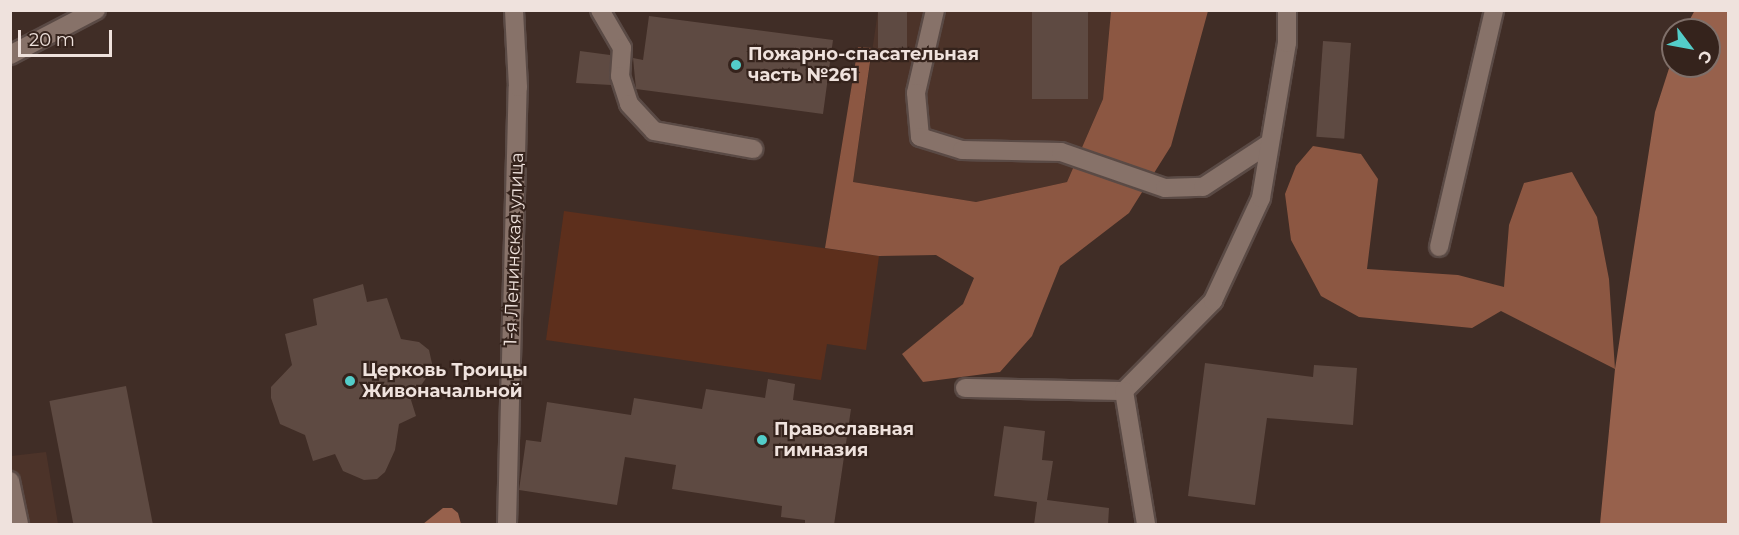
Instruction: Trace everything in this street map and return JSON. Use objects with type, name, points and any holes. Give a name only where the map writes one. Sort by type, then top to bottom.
[{"type":"street","points":[[10,55],[96,10]]},
{"type":"street","name":"1-я Ленинская улица","points":[[507,525],[518,87],[514,10]]},
{"type":"street","points":[[600,10],[622,48],[620,76],[629,104],[654,131],[753,149]]},
{"type":"street","points":[[935,10],[916,93],[920,137],[962,150],[1060,152],[1165,188],[1203,187],[1270,143]]},
{"type":"street","points":[[965,388],[1124,391],[1213,301],[1261,198],[1287,44],[1287,10]]},
{"type":"street","points":[[1438,247],[1494,10]]},
{"type":"street","points":[[1124,391],[1146,525]]},
{"type":"street","points":[[10,481],[19,525]]},
{"type":"shaded area","points":[[1695,10],[1728,11],[1728,524],[1600,524],[1615,369],[1655,112],[1666,78],[1721,78],[1721,18],[1691,18]]},
{"type":"shaded area","points":[[878,11],[1111,11],[1103,99],[1067,182],[976,202],[853,182]]},
{"type":"shaded area","points":[[1111,11],[1208,11],[1171,146],[1129,213],[1060,266],[1032,336],[1000,372],[923,382],[902,354],[963,304],[974,278],[936,255],[879,256],[825,248],[858,47],[872,48],[853,182],[976,202],[1067,182],[1103,99]]},
{"type":"shaded area","points":[[1313,146],[1361,154],[1378,179],[1367,269],[1458,275],[1504,287],[1509,225],[1524,183],[1572,172],[1597,217],[1609,279],[1615,369],[1501,311],[1472,328],[1359,317],[1321,296],[1291,240],[1285,194],[1296,166]]},
{"type":"shaded area","points":[[564,211],[879,256],[866,350],[827,344],[821,380],[546,340]]},
{"type":"shaded area","points":[[46,452],[58,524],[11,524],[11,456]]},
{"type":"shaded area","points":[[443,508],[452,508],[458,513],[461,524],[423,524]]},
{"type":"building","points":[[878,10],[907,10],[907,48],[878,48]]},
{"type":"building","points":[[1032,10],[1088,10],[1088,99],[1032,99]]},
{"type":"building","name":"Пожарно-спасательная часть №261","points":[[649,16],[833,40],[823,114],[636,89],[633,58],[643,60]]},
{"type":"building","points":[[1323,41],[1351,43],[1344,139],[1316,137]]},
{"type":"building","points":[[580,51],[610,55],[611,85],[576,83]]},
{"type":"building","name":"Церковь Троицы Живоначальной","points":[[363,284],[367,302],[387,298],[401,339],[419,342],[429,350],[433,368],[411,400],[416,416],[399,424],[395,450],[385,472],[377,479],[364,480],[343,471],[335,454],[313,461],[305,435],[280,424],[271,398],[271,387],[292,365],[285,334],[317,325],[313,299]]},
{"type":"building","points":[[1205,363],[1313,377],[1314,365],[1357,368],[1353,425],[1267,418],[1255,505],[1188,496]]},
{"type":"building","points":[[768,379],[795,384],[793,400],[851,409],[834,525],[805,525],[805,520],[781,517],[782,506],[672,489],[676,465],[625,457],[617,505],[519,490],[526,440],[541,442],[547,402],[631,415],[634,398],[702,409],[706,389],[765,398]]},
{"type":"building","points":[[126,386],[153,524],[73,524],[49,401]]},
{"type":"building","points":[[1004,426],[1045,431],[1042,460],[1053,461],[1047,500],[1109,508],[1108,525],[1034,525],[1037,502],[994,496]]},
{"type":"place","name":"Пожарно-спасательная часть №261","points":[[736,65]]},
{"type":"place","name":"Церковь Троицы Живоначальной","points":[[350,381]]},
{"type":"place","name":"Православная гимназия","points":[[762,440]]}]
